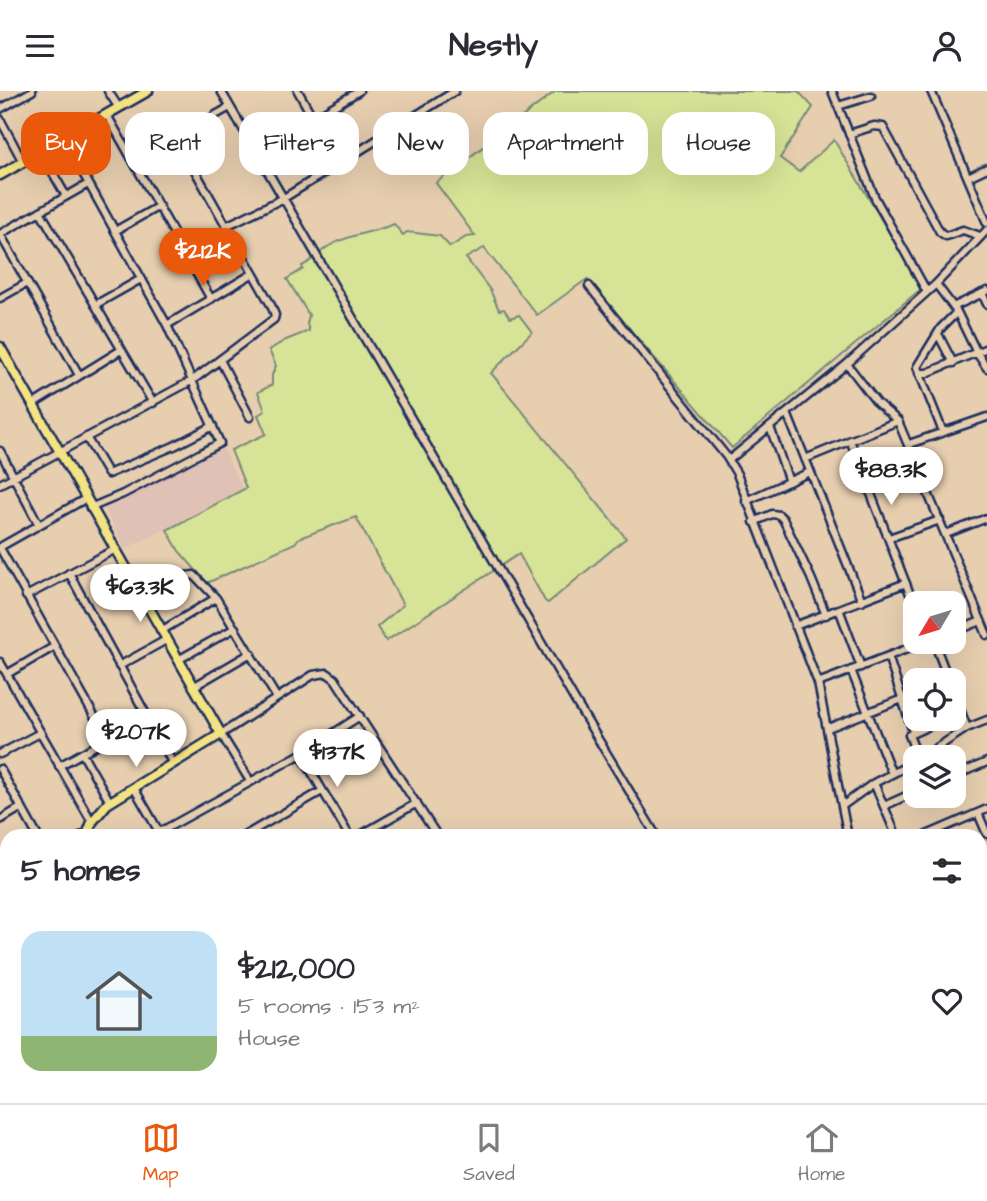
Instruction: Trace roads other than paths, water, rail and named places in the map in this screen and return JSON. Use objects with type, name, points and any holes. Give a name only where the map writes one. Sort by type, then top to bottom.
[{"type":"main road","points":[[111,113],[148,91]]},
{"type":"main road","points":[[0,175],[21,163]]},
{"type":"main road","points":[[1,352],[221,734],[104,806],[90,829]]},
{"type":"street","points":[[0,109],[32,91]]},
{"type":"street","points":[[108,91],[119,108]]},
{"type":"street","points":[[221,91],[239,122]]},
{"type":"street","points":[[298,91],[310,112]]},
{"type":"street","points":[[323,112],[359,91]]},
{"type":"street","points":[[226,226],[284,198],[455,91]]},
{"type":"street","points":[[832,91],[875,198],[927,292]]},
{"type":"street","points":[[931,91],[987,223]]},
{"type":"street","points":[[838,106],[872,96]]},
{"type":"street","points":[[221,112],[230,107]]},
{"type":"street","points":[[0,119],[21,158]]},
{"type":"street","points":[[111,122],[125,147]]},
{"type":"street","points":[[849,134],[874,126],[883,127],[940,232],[946,236],[968,230],[980,236]]},
{"type":"street","points":[[968,177],[987,168]]},
{"type":"street","points":[[54,175],[66,196]]},
{"type":"street","points":[[83,175],[167,325],[219,440],[218,445],[90,508]]},
{"type":"street","points":[[141,175],[211,299]]},
{"type":"street","points":[[0,484],[193,380],[274,319],[273,310],[197,175]]},
{"type":"street","points":[[270,175],[652,829]]},
{"type":"street","points":[[79,375],[0,234],[88,184]]},
{"type":"street","points":[[115,231],[159,206]]},
{"type":"street","points":[[40,211],[153,403]]},
{"type":"street","points":[[729,460],[847,364],[936,284],[987,230]]},
{"type":"street","points":[[167,325],[252,274]]},
{"type":"street","points":[[95,305],[141,279]]},
{"type":"street","points":[[0,298],[27,283]]},
{"type":"street","points":[[936,284],[955,309],[987,368]]},
{"type":"street","points":[[589,286],[729,460],[737,474],[818,683],[846,829]]},
{"type":"street","points":[[943,432],[917,367],[955,309],[985,292],[987,304]]},
{"type":"street","points":[[938,334],[953,363]]},
{"type":"street","points":[[919,373],[927,373],[987,348]]},
{"type":"street","points":[[32,405],[121,351]]},
{"type":"street","points":[[220,360],[250,417]]},
{"type":"street","points":[[847,364],[877,403],[898,421],[987,635]]},
{"type":"street","points":[[787,413],[862,601]]},
{"type":"street","points":[[909,443],[987,417]]},
{"type":"street","points":[[805,459],[898,421]]},
{"type":"street","points":[[86,437],[108,474],[213,426]]},
{"type":"street","points":[[769,427],[789,482]]},
{"type":"street","points":[[850,440],[909,591]]},
{"type":"street","points":[[0,451],[39,524]]},
{"type":"street","points":[[746,501],[810,472]]},
{"type":"street","points":[[85,499],[0,548],[107,739]]},
{"type":"street","points":[[754,522],[777,513],[783,519],[826,615]]},
{"type":"street","points":[[946,534],[987,518]]},
{"type":"street","points":[[889,538],[940,520]]},
{"type":"street","points":[[26,596],[114,550]]},
{"type":"street","points":[[69,573],[173,764]]},
{"type":"street","points":[[143,599],[190,574],[194,575],[216,598],[277,698]]},
{"type":"street","points":[[795,626],[906,583]]},
{"type":"street","points":[[161,631],[216,598]]},
{"type":"street","points":[[839,610],[861,667]]},
{"type":"street","points":[[966,627],[981,621]]},
{"type":"street","points":[[178,660],[235,628]]},
{"type":"street","points":[[120,666],[166,640]]},
{"type":"street","points":[[7,674],[55,646]]},
{"type":"street","points":[[818,683],[903,650]]},
{"type":"street","points":[[193,687],[251,653]]},
{"type":"street","points":[[828,728],[903,699],[888,656]]},
{"type":"street","points":[[0,663],[92,823]]},
{"type":"street","points":[[851,670],[892,773]]},
{"type":"street","points":[[250,781],[221,734],[313,675],[327,674],[335,679],[433,829]]},
{"type":"street","points":[[169,829],[301,754],[360,716]]},
{"type":"street","points":[[59,766],[147,717]]},
{"type":"street","points":[[940,745],[967,728],[987,720]]},
{"type":"street","points":[[912,745],[909,736],[914,732]]},
{"type":"street","points":[[0,754],[40,733]]},
{"type":"street","points":[[82,753],[110,802]]},
{"type":"street","points":[[301,754],[345,829]]},
{"type":"street","points":[[966,771],[987,762]]},
{"type":"street","points":[[842,806],[874,783],[903,767]]},
{"type":"street","points":[[0,769],[33,829]]},
{"type":"street","points":[[874,783],[894,829]]},
{"type":"street","points":[[134,787],[158,829]]},
{"type":"street","points":[[256,829],[322,791]]},
{"type":"street","points":[[884,806],[903,797]]},
{"type":"street","points":[[371,829],[417,803]]},
{"type":"street","points":[[0,820],[22,807]]},
{"type":"street","points":[[939,829],[987,809]]},
{"type":"street","points":[[978,813],[985,829]]}]
